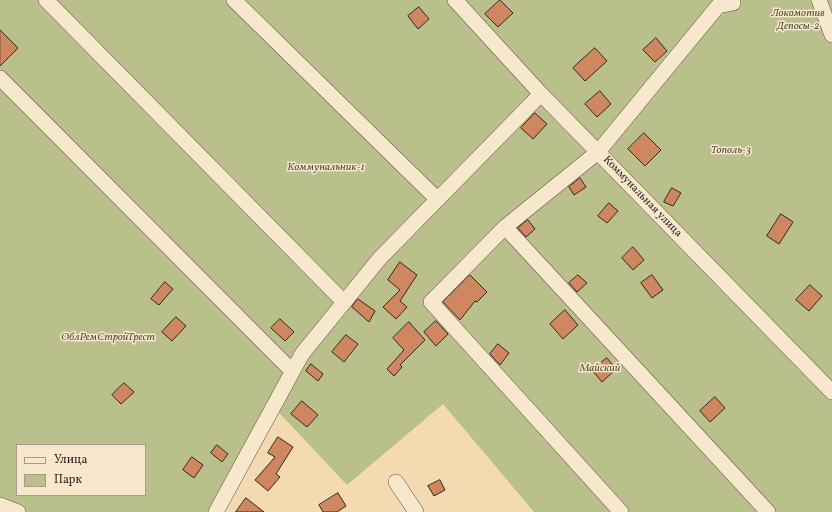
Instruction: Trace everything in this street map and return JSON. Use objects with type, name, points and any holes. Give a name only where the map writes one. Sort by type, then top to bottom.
[{"type":"lane","points":[[46,0],[344,302]]},
{"type":"lane","points":[[234,0],[437,199]]},
{"type":"lane","name":"Коммунальная улица","points":[[455,0],[541,94],[832,392]]},
{"type":"lane","points":[[819,0],[832,35]]},
{"type":"lane","points":[[622,512],[431,302],[505,227],[598,152],[718,6],[733,3]]},
{"type":"lane","points":[[0,78],[292,371]]},
{"type":"lane","points":[[216,512],[302,354],[380,258],[541,94]]},
{"type":"lane","points":[[505,227],[768,512]]},
{"type":"lane","points":[[396,482],[416,512]]},
{"type":"lane","points":[[0,505],[18,512]]},
{"type":"green space","points":[[0,0],[832,0],[832,512],[534,512],[443,404],[347,485],[270,403],[217,512],[18,512],[0,505]]},
{"type":"building","points":[[500,0],[513,13],[498,27],[485,14]]},
{"type":"building","points":[[419,7],[429,19],[418,29],[408,16]]},
{"type":"building","points":[[0,30],[18,48],[0,66]]},
{"type":"building","points":[[656,38],[667,51],[655,62],[643,50]]},
{"type":"building","points":[[595,48],[607,61],[585,81],[573,68]]},
{"type":"building","points":[[600,91],[611,104],[597,117],[585,104]]},
{"type":"building","points":[[535,113],[547,124],[533,139],[521,128]]},
{"type":"building","points":[[644,133],[661,150],[645,166],[628,149]]},
{"type":"building","points":[[580,178],[586,187],[574,195],[569,187]]},
{"type":"building","points":[[672,188],[681,193],[673,206],[664,202]]},
{"type":"building","points":[[609,203],[618,211],[607,223],[598,216]]},
{"type":"building","points":[[781,214],[793,222],[779,244],[767,236]]},
{"type":"building","points":[[528,220],[535,229],[526,237],[518,228]]},
{"type":"building","points":[[633,247],[644,260],[633,270],[622,258]]},
{"type":"building","points":[[400,262],[417,275],[400,301],[407,307],[396,319],[383,307],[400,290],[388,280]]},
{"type":"building","points":[[470,275],[487,292],[477,302],[475,301],[460,320],[443,302]]},
{"type":"building","points":[[578,275],[587,283],[577,292],[569,283]]},
{"type":"building","points":[[652,275],[663,290],[652,298],[641,283]]},
{"type":"building","points":[[165,282],[173,289],[159,305],[151,299]]},
{"type":"building","points":[[810,285],[822,296],[809,311],[796,300]]},
{"type":"building","points":[[358,299],[375,311],[369,322],[352,307]]},
{"type":"building","points":[[565,310],[578,325],[563,339],[550,324]]},
{"type":"building","points":[[176,317],[186,326],[172,341],[162,332]]},
{"type":"building","points":[[280,319],[294,332],[285,341],[271,328]]},
{"type":"building","points":[[436,321],[448,334],[436,346],[424,332]]},
{"type":"building","points":[[409,322],[425,340],[400,365],[402,367],[394,376],[387,369],[404,350],[393,338]]},
{"type":"building","points":[[346,335],[358,344],[344,362],[332,352]]},
{"type":"building","points":[[498,344],[509,353],[500,365],[490,354]]},
{"type":"building","points":[[607,358],[616,369],[602,382],[592,370]]},
{"type":"building","points":[[311,364],[323,374],[318,381],[306,371]]},
{"type":"building","points":[[124,383],[134,392],[121,404],[112,395]]},
{"type":"building","points":[[715,397],[725,408],[710,422],[700,411]]},
{"type":"building","points":[[302,401],[318,415],[307,427],[291,414]]},
{"type":"building","points":[[278,437],[293,447],[276,474],[280,477],[268,491],[255,480],[275,457],[268,453]]},
{"type":"building","points":[[217,445],[228,454],[222,462],[211,453]]},
{"type":"building","points":[[192,457],[203,465],[194,478],[183,470]]},
{"type":"building","points":[[440,480],[445,490],[434,496],[428,486]]},
{"type":"building","points":[[338,493],[346,506],[337,512],[323,512],[319,505]]},
{"type":"building","points":[[246,498],[264,512],[236,512]]},
{"type":"park label","name":"Локомотив Депосы-2","points":[[798,20]]},
{"type":"park label","name":"Тополь-3","points":[[731,151]]},
{"type":"park label","name":"Коммунальник-1","points":[[326,168]]},
{"type":"park label","name":"ОблРемСтройТрест","points":[[108,338]]},
{"type":"park label","name":"Майский","points":[[600,369]]}]
